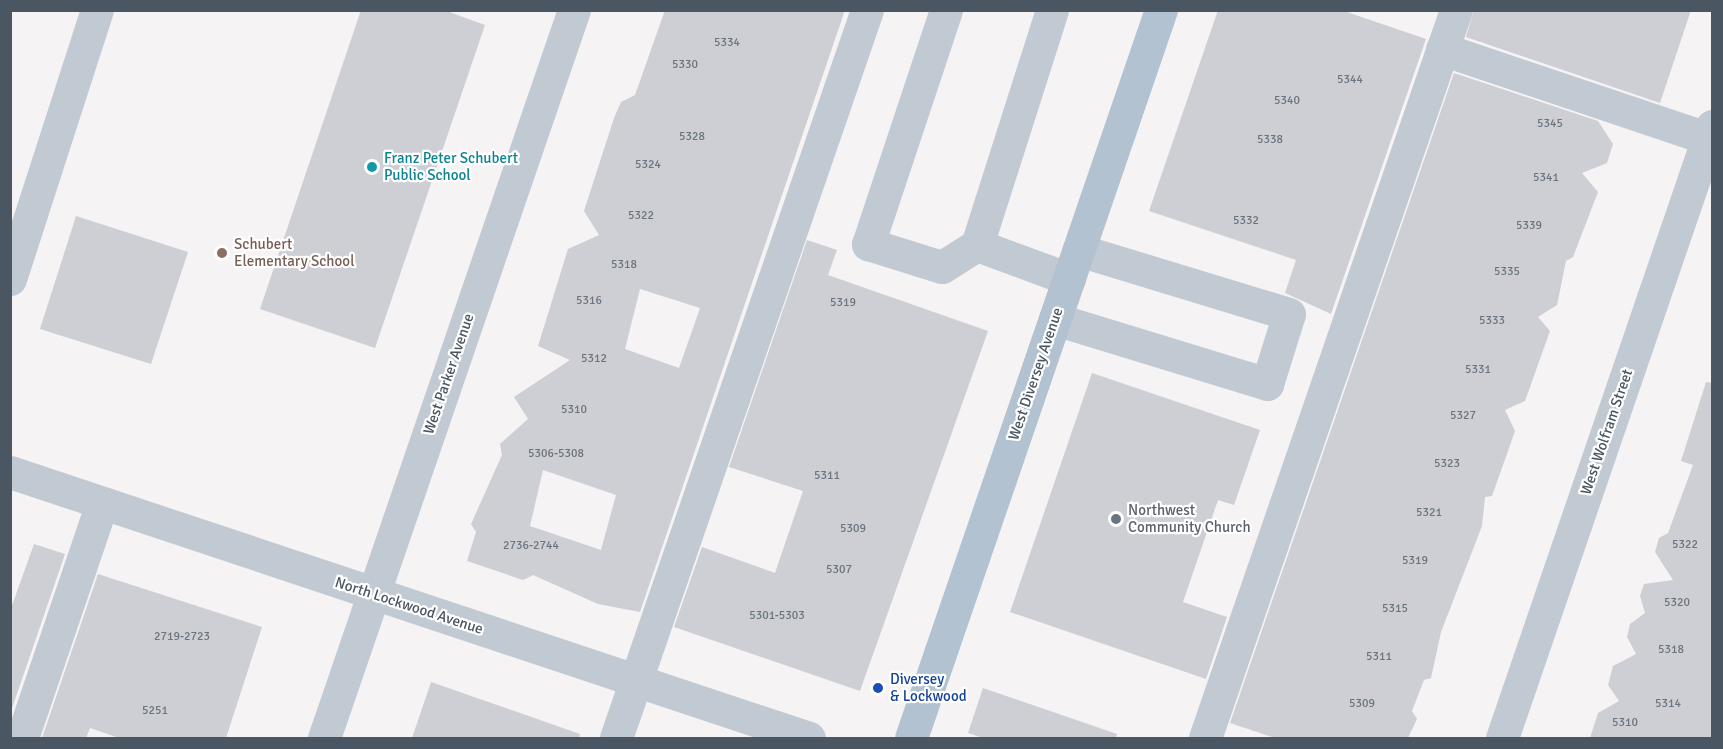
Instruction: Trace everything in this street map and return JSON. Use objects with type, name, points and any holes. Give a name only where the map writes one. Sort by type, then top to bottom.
[{"type":"main road","name":"West Diversey Avenue","points":[[911,738],[1161,10]]},
{"type":"street","points":[[10,279],[98,10]]},
{"type":"street","name":"West Parker Avenue","points":[[324,738],[574,10]]},
{"type":"street","points":[[616,738],[867,10]]},
{"type":"street","points":[[946,10],[868,244],[942,267],[977,245],[1052,10]]},
{"type":"street","points":[[1205,738],[1456,10]]},
{"type":"street","points":[[1442,49],[1711,134]]},
{"type":"street","name":"West Wolfram Street","points":[[1502,738],[1711,134]]},
{"type":"street","points":[[977,245],[1074,264],[1289,314],[1267,384],[1055,319]]},
{"type":"street","name":"North Lockwood Avenue","points":[[10,472],[809,738]]},
{"type":"street","points":[[22,738],[102,503]]},
{"type":"building","name":"Franz Peter Schubert Public School","points":[[361,10],[444,10],[485,25],[375,348],[260,309]]},
{"type":"building","points":[[665,10],[845,10],[640,612],[598,604],[533,575],[523,580],[467,561],[476,532],[471,524],[502,455],[500,444],[528,419],[514,397],[570,360],[538,346],[568,249],[599,235],[584,211],[621,102],[635,95]],"holes":[[[640,289],[700,308],[679,368],[625,349]],[[543,470],[616,495],[601,550],[530,526]]]},
{"type":"building","points":[[1218,10],[1341,10],[1426,39],[1331,314],[1285,293],[1296,260],[1149,211]]},
{"type":"building","points":[[1474,10],[1691,10],[1660,103],[1466,37]]},
{"type":"building","points":[[1454,73],[1598,121],[1613,144],[1607,163],[1582,173],[1598,192],[1573,257],[1566,261],[1557,305],[1538,317],[1550,331],[1525,401],[1505,410],[1515,431],[1492,496],[1485,497],[1482,526],[1441,632],[1431,678],[1424,680],[1412,711],[1417,719],[1408,738],[1275,738],[1230,723]]},
{"type":"building","points":[[76,216],[188,252],[151,364],[40,329]]},
{"type":"building","points":[[807,240],[837,250],[828,275],[988,331],[860,691],[674,627],[702,547],[775,573],[803,491],[729,467]]},
{"type":"building","name":"Northwest Community Church","points":[[1092,373],[1260,430],[1234,505],[1218,500],[1183,602],[1227,617],[1206,679],[1010,612]]},
{"type":"building","points":[[1706,382],[1713,383],[1713,738],[1590,738],[1598,713],[1619,701],[1608,685],[1613,666],[1636,654],[1627,637],[1630,624],[1645,613],[1640,596],[1644,584],[1673,580],[1655,552],[1659,538],[1668,533],[1693,465],[1681,461]]},
{"type":"building","points":[[34,544],[65,554],[10,714],[10,611]]},
{"type":"building","points":[[98,574],[262,627],[226,738],[119,738],[90,728],[86,738],[42,738]]},
{"type":"building","points":[[431,682],[580,734],[579,738],[412,738]]},
{"type":"building","points":[[983,688],[1117,734],[1116,738],[983,738],[968,733]]},
{"type":"place","name":"Franz Peter Schubert Public School","points":[[372,167]]},
{"type":"place","name":"Schubert Elementary School","points":[[222,253]]},
{"type":"place","name":"Northwest Community Church","points":[[1116,519]]},
{"type":"place","name":"Diversey & Lockwood","points":[[878,688]]}]
